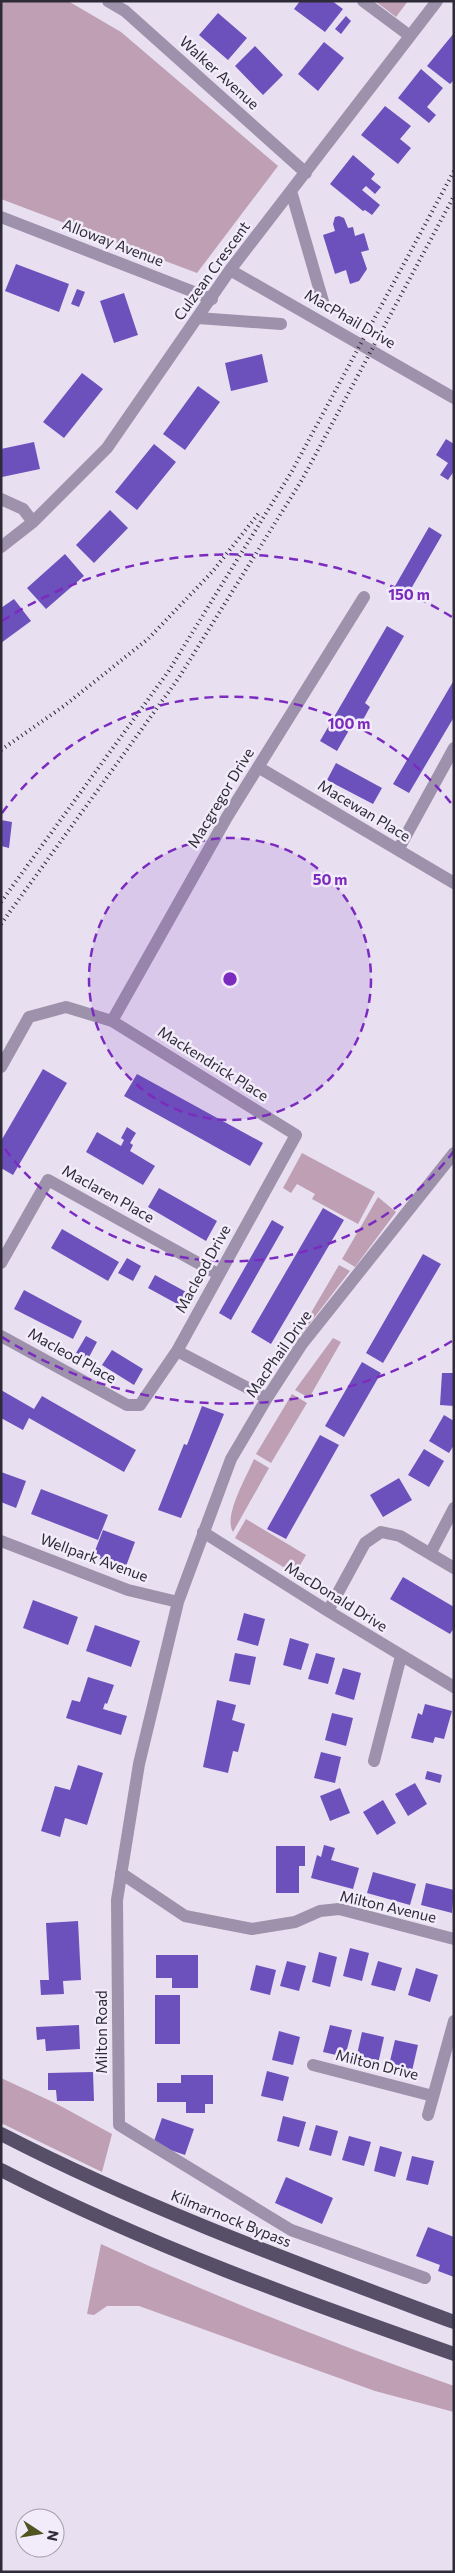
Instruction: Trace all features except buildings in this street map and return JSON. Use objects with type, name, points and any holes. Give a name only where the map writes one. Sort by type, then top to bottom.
[{"type":"highway","name":"Kilmarnock Bypass","points":[[1,2134],[134,2198],[282,2258],[454,2322]]},
{"type":"highway","points":[[1,2170],[149,2240],[264,2287],[454,2354]]},
{"type":"street","name":"Walker Avenue","points":[[108,1],[125,11],[306,172]]},
{"type":"street","points":[[363,1],[410,36]]},
{"type":"street","name":"Culzean Crescent","points":[[1,547],[33,522],[107,448],[212,299],[230,270],[436,1]]},
{"type":"street","points":[[291,191],[324,305]]},
{"type":"street","name":"Alloway Avenue","points":[[1,217],[212,299]]},
{"type":"street","name":"MacPhail Drive","points":[[230,270],[454,398]]},
{"type":"street","points":[[198,318],[281,324]]},
{"type":"street","points":[[1,499],[23,509],[33,522]]},
{"type":"street","name":"Macgregor Drive","points":[[112,1020],[258,767],[364,597]]},
{"type":"street","points":[[398,850],[454,748]]},
{"type":"street","name":"Macewan Place","points":[[258,767],[454,883]]},
{"type":"street","name":"Mackendrick Place","points":[[1,1067],[29,1016],[66,1007],[112,1020],[296,1135]]},
{"type":"street","name":"Macleod Drive","points":[[127,1405],[140,1404],[177,1351],[296,1135]]},
{"type":"street","name":"MacPhail Drive","points":[[178,1602],[231,1459],[267,1398],[302,1344],[454,1152]]},
{"type":"street","name":"Maclaren Place","points":[[1,1263],[48,1180],[218,1274]]},
{"type":"street","name":"Macleod Place","points":[[1,1336],[127,1405]]},
{"type":"street","points":[[177,1351],[267,1398]]},
{"type":"street","points":[[430,1554],[454,1508]]},
{"type":"street","name":"MacDonald Drive","points":[[203,1532],[400,1656],[454,1686]]},
{"type":"street","points":[[328,1611],[365,1543],[381,1532],[400,1536],[454,1568]]},
{"type":"street","name":"Wellpark Avenue","points":[[1,1541],[128,1590],[178,1602]]},
{"type":"street","name":"Milton Road","points":[[178,1602],[139,1764],[117,1900],[119,2125],[291,2230],[425,2278]]},
{"type":"street","points":[[374,1761],[400,1656]]},
{"type":"street","name":"Milton Avenue","points":[[121,1873],[185,1916],[252,1929],[295,1922],[320,1911],[339,1909],[454,1939]]},
{"type":"street","name":"Milton Drive","points":[[428,2115],[454,2021]]},
{"type":"street","name":"Milton Drive","points":[[313,2065],[433,2096]]},
{"type":"shaded area","points":[[1,1],[68,1],[121,32],[278,166],[197,273],[1,199]]},
{"type":"shaded area","points":[[375,1],[408,1],[396,17]]},
{"type":"shaded area","points":[[302,1153],[375,1192],[358,1224],[312,1199],[315,1194],[297,1184],[291,1193],[283,1188]]},
{"type":"shaded area","points":[[378,1197],[396,1212],[355,1267],[342,1259]]},
{"type":"shaded area","points":[[339,1265],[350,1271],[300,1336],[298,1335]]},
{"type":"shaded area","points":[[333,1338],[341,1342],[309,1398],[295,1390]]},
{"type":"shaded area","points":[[292,1394],[307,1403],[271,1463],[256,1454]]},
{"type":"shaded area","points":[[254,1459],[269,1468],[233,1532],[231,1516],[233,1506]]},
{"type":"shaded area","points":[[246,1519],[306,1555],[295,1574],[235,1538]]},
{"type":"shaded area","points":[[1,2078],[55,2103],[112,2134],[102,2172],[1,2123]]},
{"type":"shaded area","points":[[101,2244],[276,2320],[454,2386],[454,2412],[375,2391],[139,2306],[107,2306],[94,2315],[87,2314]]},
{"type":"railway","points":[[1,902],[168,672],[292,471],[454,171]]},
{"type":"railway","points":[[1,924],[178,679],[303,478],[454,196]]},
{"type":"railway","points":[[1,750],[64,706],[148,639],[213,571],[259,513]]}]
